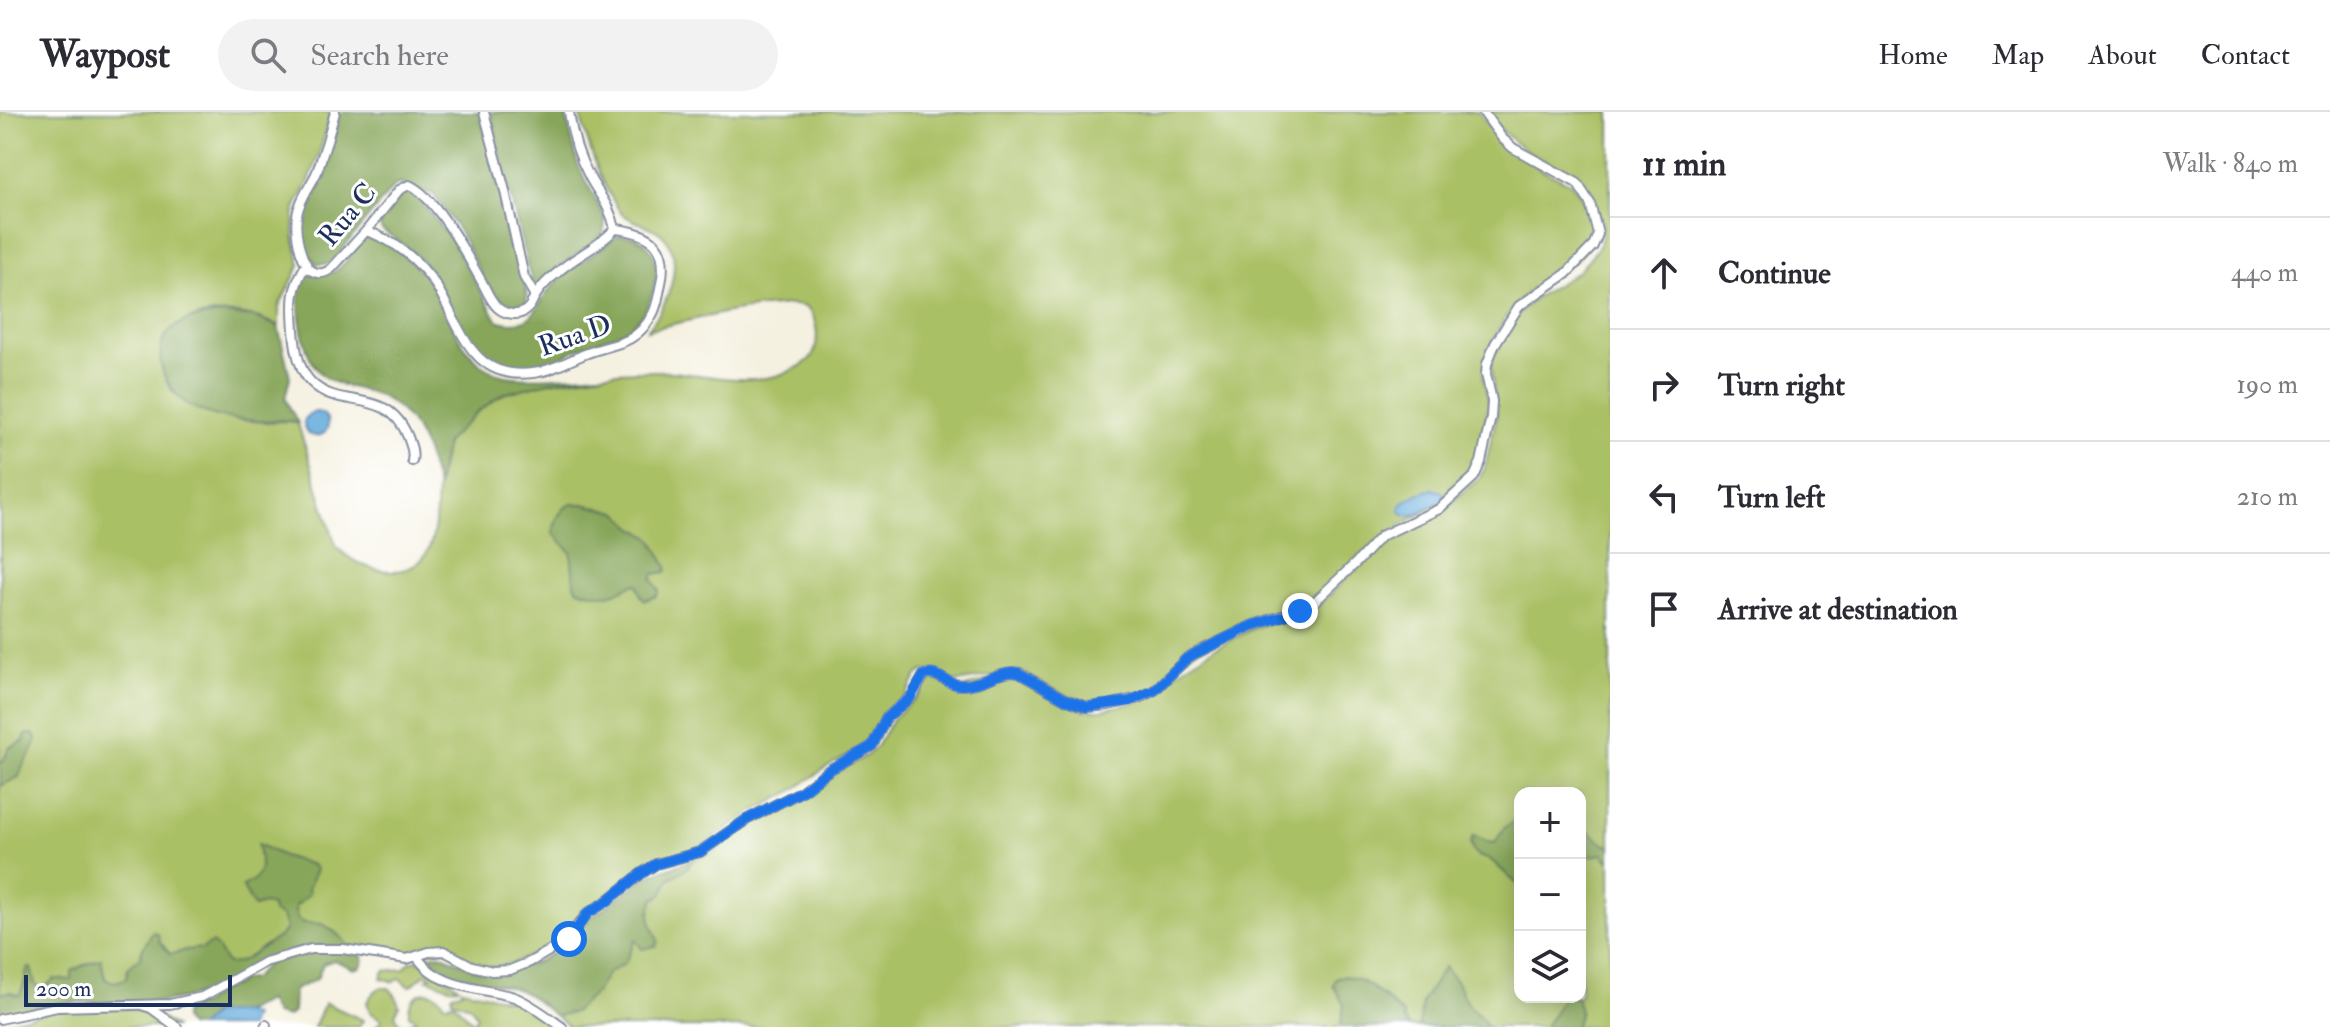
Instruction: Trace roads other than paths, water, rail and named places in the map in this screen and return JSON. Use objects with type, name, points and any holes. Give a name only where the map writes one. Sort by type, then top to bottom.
[{"type":"street","name":"Rua C","points":[[335,112],[317,170],[298,207],[297,227],[306,265],[315,273],[326,273],[399,190]]},
{"type":"street","points":[[484,112],[524,277],[535,296]]},
{"type":"street","points":[[569,112],[579,154],[609,207],[615,229]]},
{"type":"street","points":[[0,1019],[57,1007],[170,1004],[202,997],[265,962],[311,949],[343,949],[397,959],[444,951],[472,966],[501,971],[545,955],[569,939],[588,913],[656,864],[700,852],[746,820],[802,791],[829,770],[862,753],[872,746],[886,718],[914,694],[924,675],[935,674],[950,683],[964,685],[1012,672],[1087,707],[1130,701],[1155,690],[1196,653],[1251,626],[1309,607],[1381,536],[1439,509],[1474,477],[1481,462],[1492,407],[1487,364],[1504,328],[1519,306],[1566,274],[1597,240],[1590,203],[1577,183],[1513,148],[1483,112]]},
{"type":"street","name":"Rua D","points":[[366,231],[392,243],[416,261],[436,287],[462,338],[479,357],[499,369],[520,374],[545,371],[590,352],[633,339],[644,328],[657,305],[663,275],[662,256],[656,243],[631,231],[615,229],[595,249],[558,271],[535,296],[531,305],[519,314],[499,310],[454,233],[426,197],[409,185],[399,190]]},
{"type":"street","points":[[306,265],[292,294],[292,311],[296,349],[309,380],[329,393],[374,403],[392,413],[410,441],[412,461]]},
{"type":"street","points":[[417,957],[425,967],[444,979],[465,987],[517,998],[562,1027]]},
{"type":"street","points":[[140,1005],[151,1008],[177,1027]]},
{"type":"water","points":[[316,412],[327,419],[328,424],[321,435],[316,436],[305,429],[304,424],[311,413]]},
{"type":"water","points":[[1432,489],[1443,492],[1445,499],[1414,515],[1400,511],[1405,501]]},
{"type":"water","points":[[244,1012],[253,1016],[249,1027],[200,1027],[213,1014]]}]
